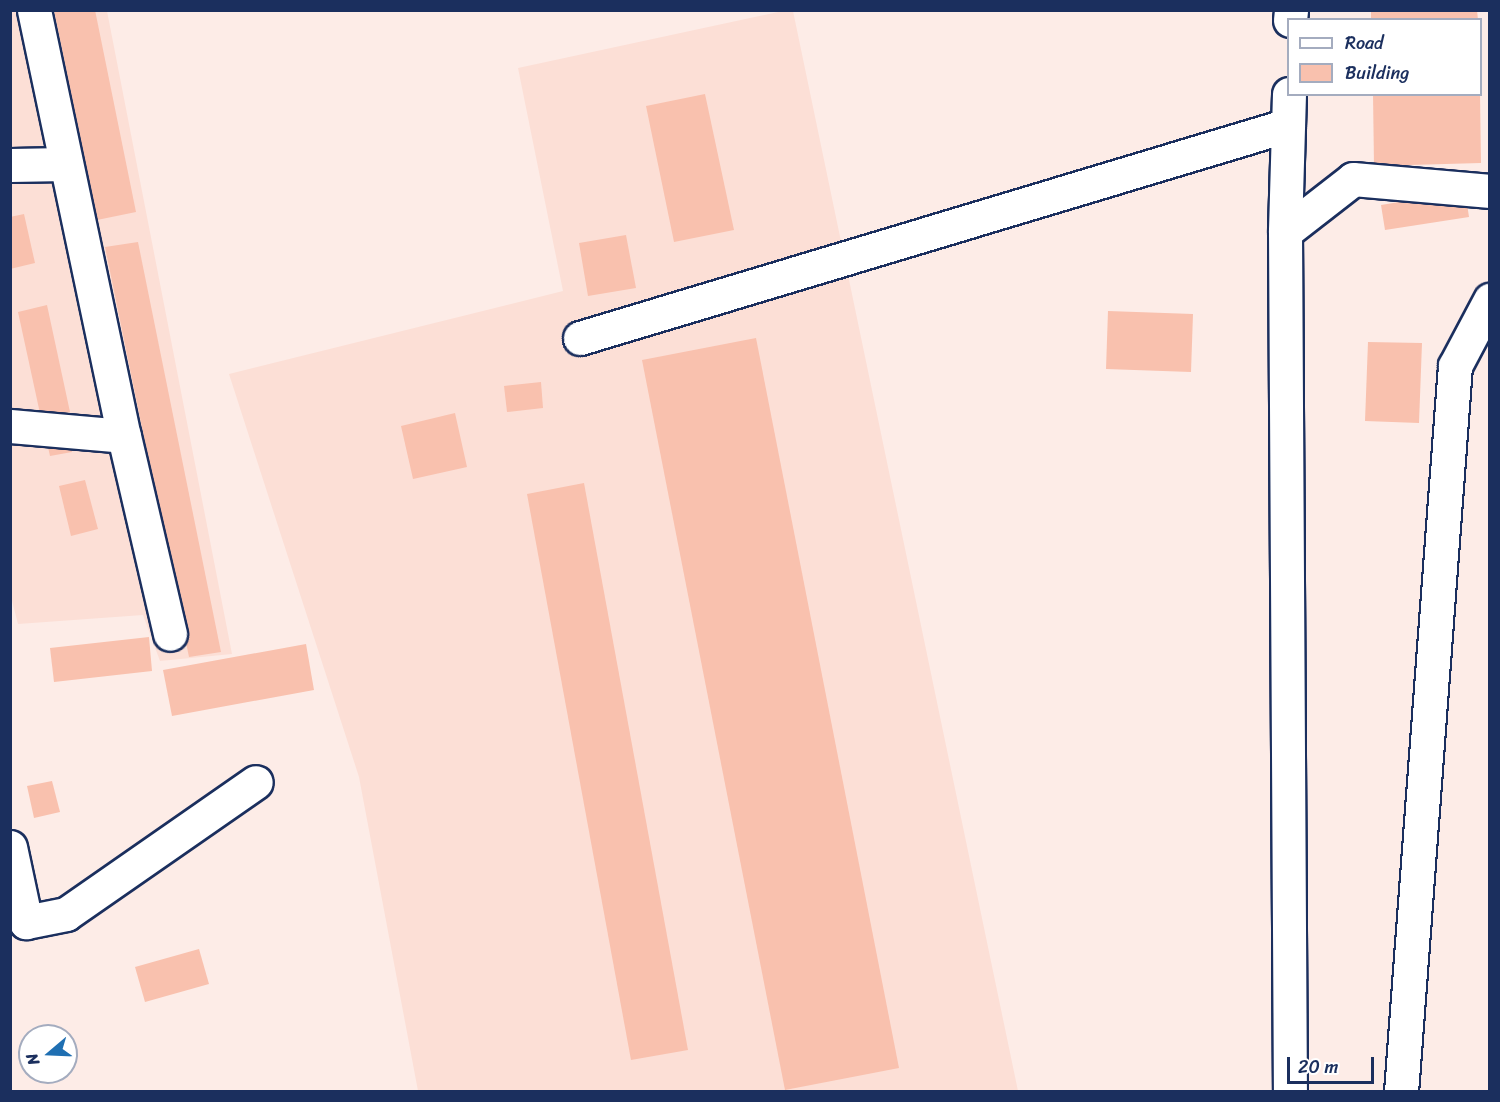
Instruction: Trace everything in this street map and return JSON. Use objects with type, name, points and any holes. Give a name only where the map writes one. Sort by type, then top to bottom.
[{"type":"street","points":[[34,10],[124,436],[170,634]]},
{"type":"street","points":[[580,338],[1288,110],[1286,232],[1290,1092]]},
{"type":"street","points":[[10,165],[66,164]]},
{"type":"street","points":[[1286,232],[1353,179],[1490,191]]},
{"type":"street","points":[[1401,1092],[1455,366],[1490,300]]},
{"type":"street","points":[[10,426],[124,436]]},
{"type":"street","points":[[10,847],[26,922],[66,914],[256,782]]},
{"type":"shaded area","points":[[10,11],[107,11],[232,654],[160,661],[143,615],[18,624],[10,593]]},
{"type":"shaded area","points":[[783,11],[793,11],[1018,1091],[418,1091],[359,777],[229,374],[563,291],[518,68]]},
{"type":"building","points":[[54,10],[95,10],[136,212],[97,220]]},
{"type":"building","points":[[1371,10],[1477,10],[1478,18],[1371,18]]},
{"type":"building","points":[[705,94],[734,230],[674,242],[646,106]]},
{"type":"building","points":[[1373,96],[1480,96],[1481,163],[1374,166]]},
{"type":"building","points":[[1465,191],[1469,217],[1385,230],[1381,205]]},
{"type":"building","points":[[24,214],[35,263],[10,269],[10,217]]},
{"type":"building","points":[[626,235],[636,288],[588,296],[579,243]]},
{"type":"building","points":[[138,242],[221,652],[189,657],[105,247]]},
{"type":"building","points":[[47,305],[70,412],[41,418],[18,312]]},
{"type":"building","points":[[1108,311],[1193,314],[1191,372],[1106,369]]},
{"type":"building","points":[[756,338],[899,1068],[785,1090],[642,360]]},
{"type":"building","points":[[1368,342],[1422,343],[1419,423],[1365,421]]},
{"type":"building","points":[[541,382],[543,408],[507,412],[504,386]]},
{"type":"building","points":[[455,413],[467,467],[413,479],[401,426]]},
{"type":"building","points":[[69,439],[72,452],[50,456],[47,443]]},
{"type":"building","points":[[85,480],[98,529],[71,536],[59,486]]},
{"type":"building","points":[[584,483],[688,1050],[631,1060],[527,494]]},
{"type":"building","points":[[149,637],[152,671],[54,682],[50,648]]},
{"type":"building","points":[[306,644],[314,690],[172,716],[163,670]]},
{"type":"building","points":[[52,781],[60,812],[34,818],[27,786]]},
{"type":"building","points":[[199,949],[209,984],[145,1002],[135,967]]}]
